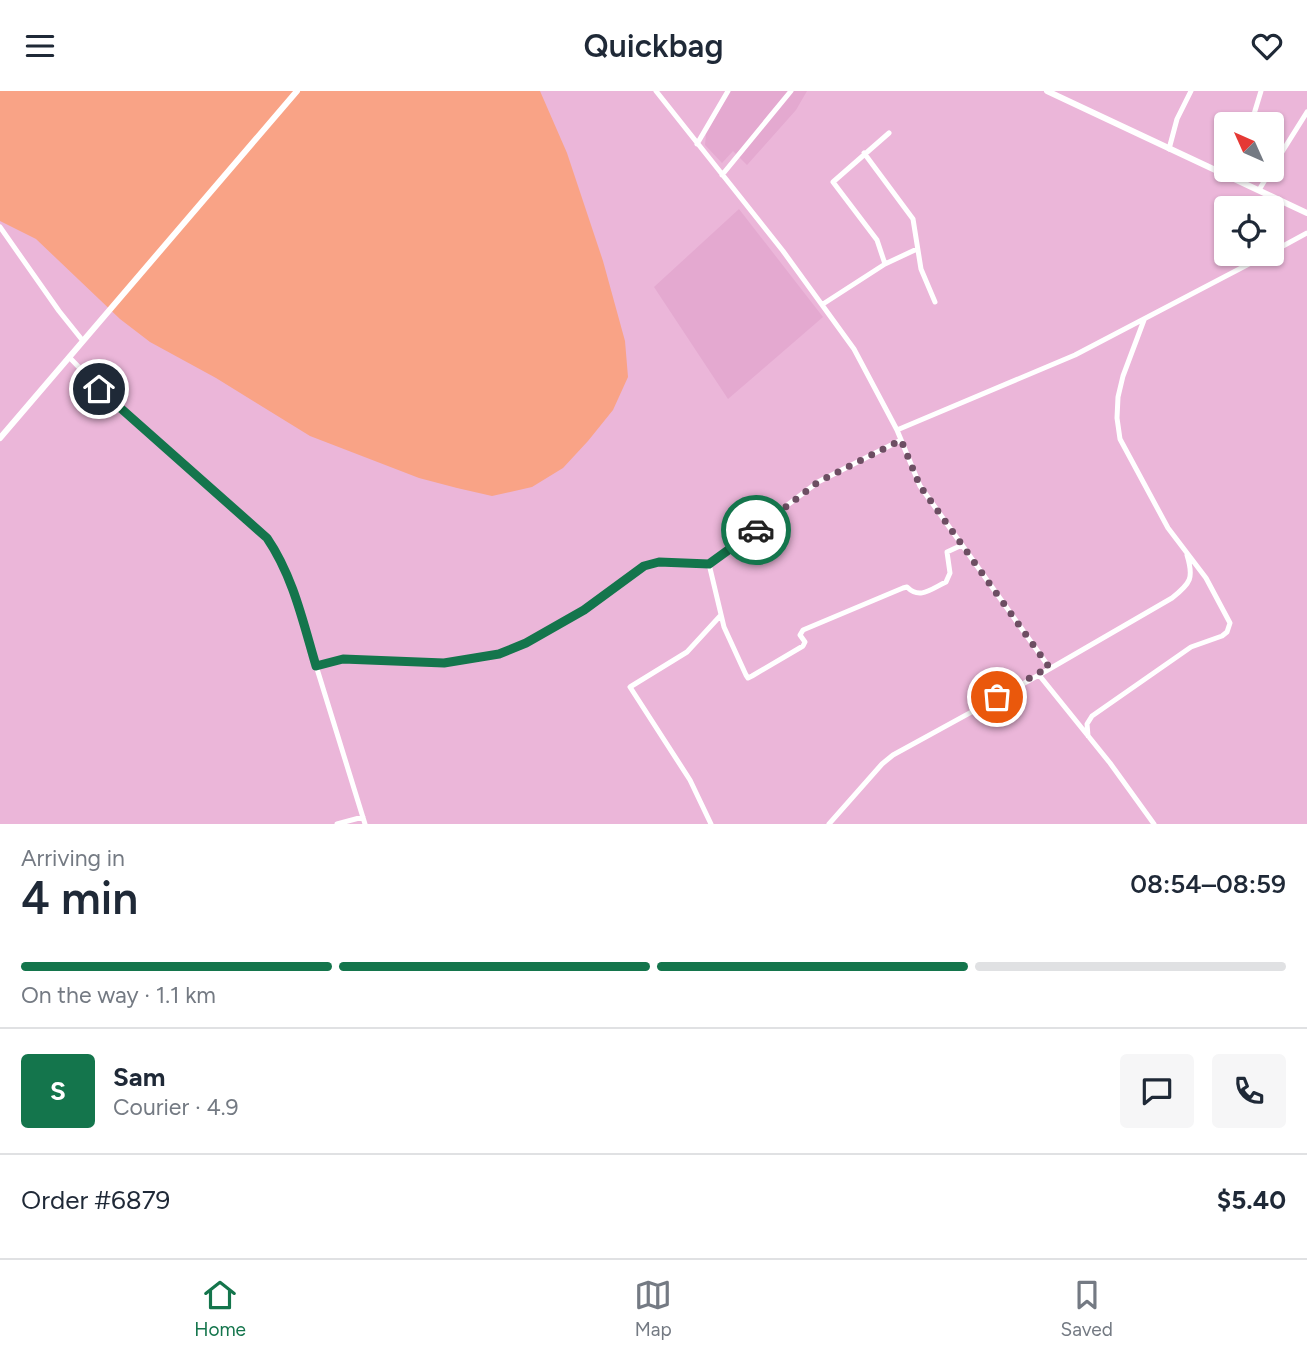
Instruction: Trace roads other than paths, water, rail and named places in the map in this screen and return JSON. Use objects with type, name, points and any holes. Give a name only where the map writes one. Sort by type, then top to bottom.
[{"type":"main road","points":[[0,438],[297,91]]},
{"type":"main road","points":[[1047,91],[1169,149],[1214,166]]},
{"type":"main road","points":[[1246,182],[1307,213]]},
{"type":"street","points":[[656,91],[823,305],[854,349],[897,430],[920,486],[1049,667]]},
{"type":"street","points":[[697,144],[728,91]]},
{"type":"street","points":[[722,175],[791,91]]},
{"type":"street","points":[[1169,149],[1177,119],[1191,91]]},
{"type":"street","points":[[1255,112],[1261,91]]},
{"type":"street","points":[[1284,149],[1307,112]]},
{"type":"street","points":[[886,264],[877,240],[833,182],[889,133]]},
{"type":"street","points":[[864,153],[913,219],[921,269],[934,302]]},
{"type":"street","points":[[1259,190],[1264,182]]},
{"type":"street","points":[[0,227],[51,301],[83,341]]},
{"type":"street","points":[[1284,245],[1307,233]]},
{"type":"street","points":[[823,305],[886,264],[917,249]]},
{"type":"street","points":[[897,430],[1040,372],[1246,266]]},
{"type":"street","points":[[1088,736],[1087,725],[1092,716],[1191,647],[1218,639],[1229,628],[1229,618],[1218,597],[1176,540],[1125,450],[1118,430],[1118,397],[1144,320]]},
{"type":"street","points":[[69,357],[141,428],[267,538],[279,555],[288,575],[364,821],[337,824]]},
{"type":"street","points":[[316,666],[343,659],[444,663],[499,654],[526,643],[584,610],[652,563],[709,564],[818,482],[901,440]]},
{"type":"street","points":[[709,564],[721,614],[737,657],[750,678],[803,646],[805,642],[800,635],[803,630],[903,588],[909,588],[918,595],[946,582],[950,573],[947,552],[962,545]]},
{"type":"street","points":[[829,824],[893,755],[1172,598],[1189,583],[1192,575],[1186,552]]},
{"type":"street","points":[[711,824],[690,780],[630,688],[687,652],[721,614]]},
{"type":"street","points":[[1039,675],[1154,824]]}]
